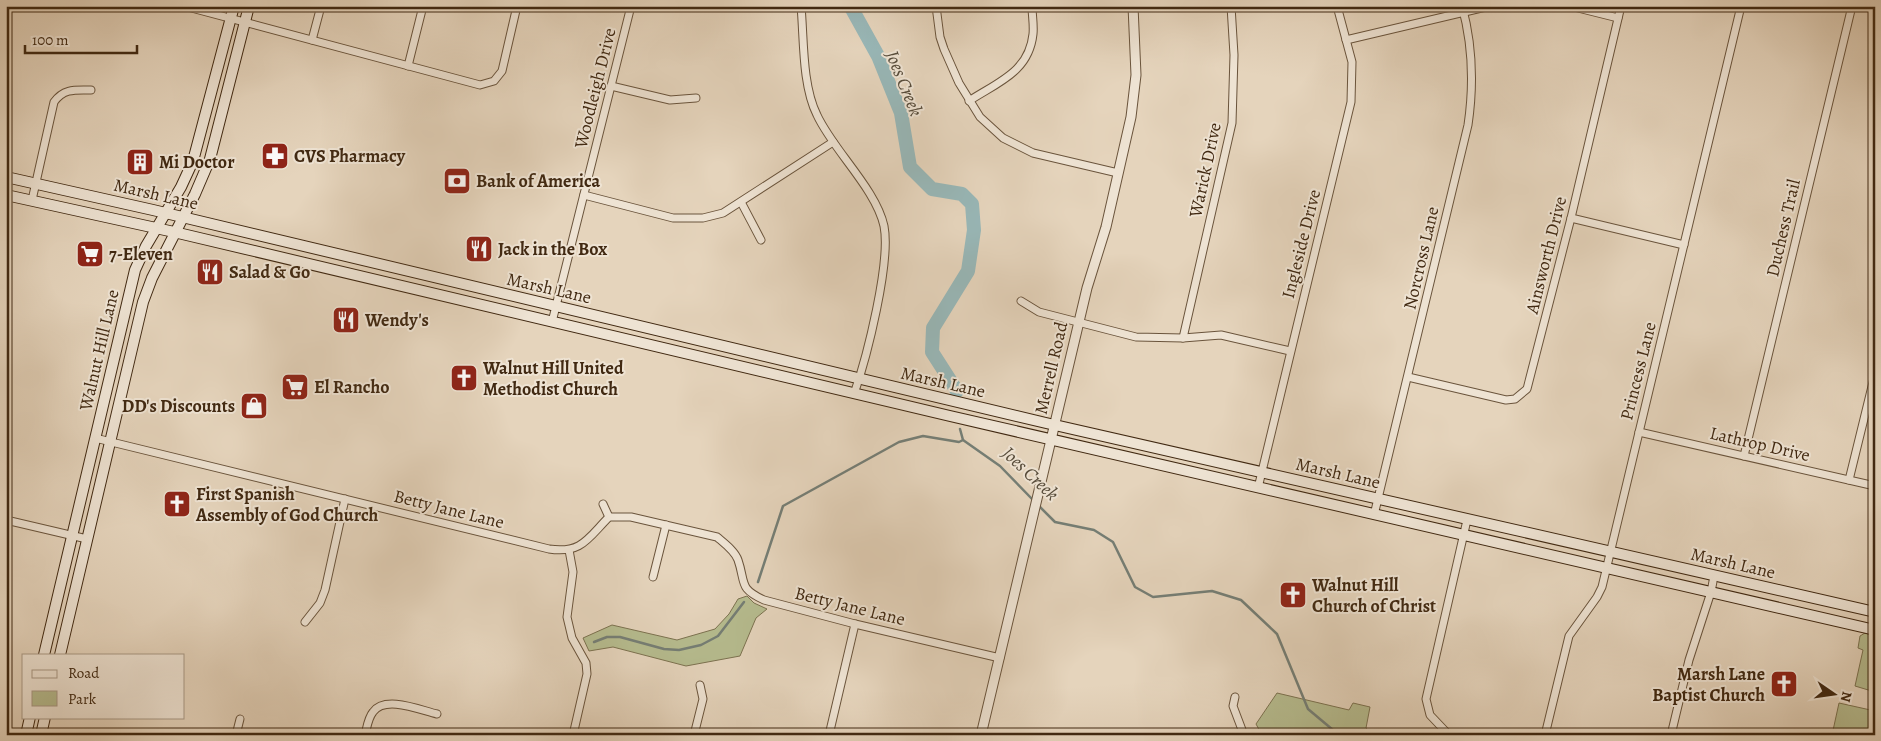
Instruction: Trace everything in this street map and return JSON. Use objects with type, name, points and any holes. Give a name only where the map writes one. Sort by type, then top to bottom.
[{"type":"main road","name":"Walnut Hill Lane","points":[[44,654],[135,270],[193,162],[234,6]]},
{"type":"main road","name":"Walnut Hill Lane","points":[[60,654],[143,302],[152,278],[204,174],[222,113],[249,6]]},
{"type":"main road","points":[[207,110],[222,113]]},
{"type":"main road","name":"Marsh Lane","points":[[6,177],[182,217],[1054,425],[1875,612]]},
{"type":"main road","name":"Marsh Lane","points":[[6,195],[174,232],[854,394],[1875,630]]},
{"type":"main road","points":[[320,267],[325,252]]},
{"type":"main road","points":[[422,291],[426,276]]},
{"type":"main road","points":[[699,357],[702,342]]},
{"type":"main road","points":[[115,352],[130,356]]},
{"type":"main road","points":[[1780,609],[1784,592]]},
{"type":"main road","points":[[49,636],[63,640]]},
{"type":"main road","points":[[26,735],[30,718]]},
{"type":"main road","points":[[41,735],[45,718]]},
{"type":"street","points":[[184,6],[480,85],[494,81],[502,70],[518,6]]},
{"type":"street","points":[[312,40],[321,6]]},
{"type":"street","points":[[408,66],[423,6]]},
{"type":"street","name":"Woodleigh Drive","points":[[552,322],[631,6]]},
{"type":"street","points":[[801,6],[808,84],[816,114],[865,187],[884,225],[886,248],[877,304],[854,394]]},
{"type":"street","points":[[936,6],[940,36],[944,49],[969,101],[980,118],[1003,138],[1033,153],[1118,173]]},
{"type":"street","points":[[969,101],[1020,68],[1030,52],[1034,32],[1032,6]]},
{"type":"street","name":"Merrell Road","points":[[981,735],[1078,323],[1106,227],[1118,173],[1134,96],[1136,62],[1133,6]]},
{"type":"street","name":"Warick Drive","points":[[1182,338],[1232,123],[1234,55],[1231,6]]},
{"type":"street","name":"Ingleside Drive","points":[[1258,488],[1351,102],[1352,62],[1337,6]]},
{"type":"street","points":[[1346,40],[1463,9],[1490,6]]},
{"type":"street","points":[[1570,6],[1618,18]]},
{"type":"street","name":"Ainsworth Drive","points":[[1408,376],[1506,400],[1522,394],[1530,384],[1621,6]]},
{"type":"street","name":"Princess Lane","points":[[1545,735],[1569,636],[1602,588],[1741,6]]},
{"type":"street","name":"Duchess Trail","points":[[1744,456],[1852,6]]},
{"type":"street","name":"Norcross Lane","points":[[1374,515],[1468,125],[1472,97],[1472,63],[1463,9]]},
{"type":"street","points":[[611,86],[670,100],[696,98]]},
{"type":"street","points":[[32,200],[54,102],[59,95],[66,91],[91,90]]},
{"type":"street","points":[[584,195],[673,218],[704,218],[723,213],[833,142]]},
{"type":"street","points":[[741,202],[761,240]]},
{"type":"street","points":[[1571,218],[1684,245]]},
{"type":"street","points":[[1021,301],[1039,312],[1136,337],[1182,338],[1221,335],[1290,351]]},
{"type":"street","points":[[1849,480],[1875,374]]},
{"type":"street","name":"Lathrop Drive","points":[[1639,432],[1875,486]]},
{"type":"street","name":"Betty Jane Lane","points":[[95,438],[548,549],[569,550]]},
{"type":"street","points":[[304,622],[320,603],[325,590],[344,499]]},
{"type":"street","points":[[573,735],[587,674],[586,663],[572,638],[567,617],[573,572],[569,550],[585,543],[609,517],[603,504]]},
{"type":"street","name":"Betty Jane Lane","points":[[609,517],[631,517],[717,537],[738,558],[742,580],[751,594],[764,600],[855,624],[1000,658]]},
{"type":"street","points":[[6,520],[87,539]]},
{"type":"street","points":[[1449,735],[1430,715],[1426,700],[1467,520]]},
{"type":"street","points":[[653,577],[666,525]]},
{"type":"street","points":[[1671,735],[1689,660],[1711,592],[1714,576]]},
{"type":"street","points":[[829,735],[855,624]]},
{"type":"street","points":[[694,735],[703,699],[700,685]]},
{"type":"street","points":[[1235,697],[1233,706],[1244,735]]},
{"type":"street","points":[[366,735],[370,716],[381,704],[390,702],[437,714]]},
{"type":"street","points":[[236,735],[240,719]]},
{"type":"green space","points":[[747,596],[754,603],[767,609],[756,618],[740,656],[686,666],[613,647],[589,651],[583,638],[612,625],[677,640],[715,629],[729,614],[738,599]]},
{"type":"green space","points":[[1865,633],[1875,636],[1875,692],[1855,686],[1863,650],[1858,648],[1860,636]]},
{"type":"green space","points":[[1277,693],[1349,710],[1353,703],[1370,707],[1366,728],[1373,735],[1262,735],[1256,724]]},
{"type":"green space","points":[[1839,703],[1875,711],[1875,735],[1832,735]]},
{"type":"waterway","name":"Joes Creek","points":[[852,6],[878,56],[901,113],[910,167],[932,189],[962,194],[972,204],[974,230],[968,271],[933,328],[932,352],[957,391]]},
{"type":"waterway","name":"Joes Creek","points":[[960,429],[963,440],[1000,466],[1033,500]]},
{"type":"waterway","points":[[758,582],[783,506],[899,442],[923,436],[959,442],[963,440]]},
{"type":"waterway","name":"Joes Creek","points":[[1039,506],[1055,522],[1094,530],[1113,542],[1135,587],[1153,597],[1212,591],[1241,600],[1277,634],[1308,709],[1339,735]]},
{"type":"waterway","points":[[594,642],[607,637],[620,637],[664,649],[679,650],[701,645],[718,636],[744,602]]},
{"type":"place","name":"CVS Pharmacy","points":[[275,156]]},
{"type":"place","name":"Mi Doctor","points":[[140,162]]},
{"type":"place","name":"Bank of America","points":[[457,181]]},
{"type":"place","name":"Jack in the Box","points":[[479,249]]},
{"type":"place","name":"7-Eleven","points":[[90,254]]},
{"type":"place","name":"Salad & Go","points":[[210,272]]},
{"type":"place","name":"Wendy's","points":[[346,320]]},
{"type":"place","name":"Walnut Hill United Methodist Church","points":[[464,378]]},
{"type":"place","name":"El Rancho","points":[[295,387]]},
{"type":"place","name":"DD's Discounts","points":[[254,406]]},
{"type":"place","name":"First Spanish Assembly of God Church","points":[[177,504]]},
{"type":"place","name":"Walnut Hill Church of Christ","points":[[1293,595]]},
{"type":"place","name":"Marsh Lane Baptist Church","points":[[1784,684]]}]
